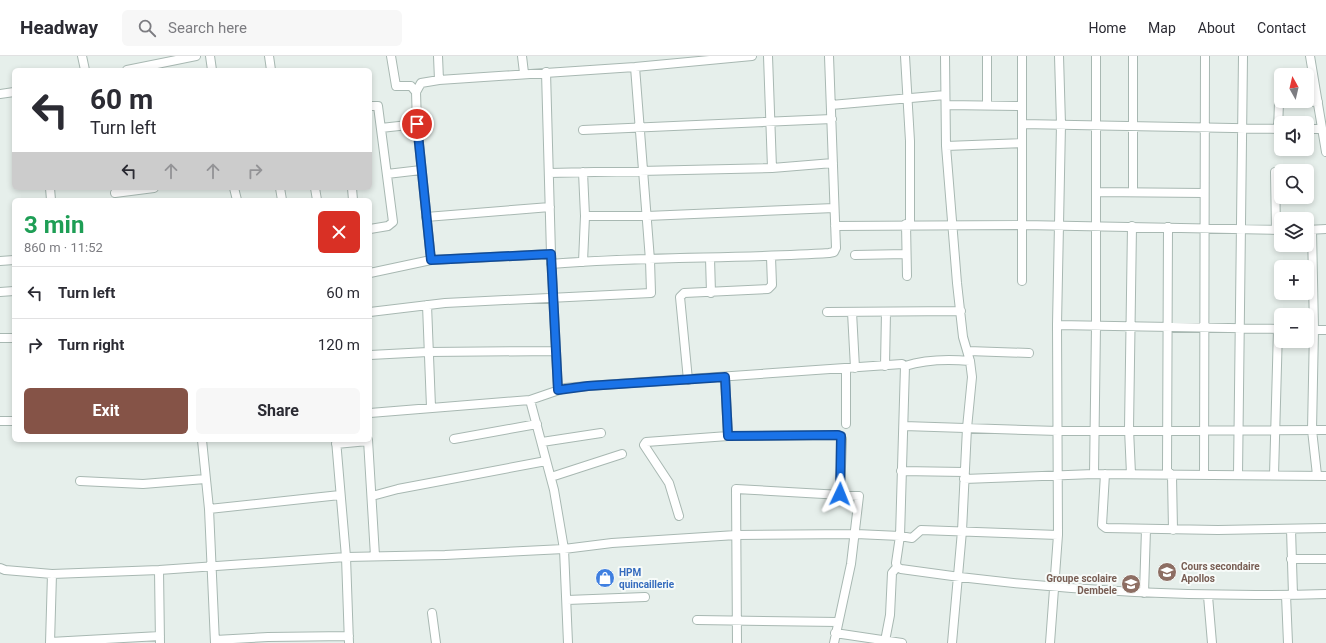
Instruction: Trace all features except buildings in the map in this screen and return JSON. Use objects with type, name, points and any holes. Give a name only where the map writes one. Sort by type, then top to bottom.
[{"type":"street","points":[[82,56],[85,68]]},
{"type":"street","points":[[137,68],[196,56]]},
{"type":"street","points":[[210,56],[212,68]]},
{"type":"street","points":[[268,56],[271,68]]},
{"type":"street","points":[[390,56],[396,86],[412,86],[416,92]]},
{"type":"street","points":[[438,56],[439,80]]},
{"type":"street","points":[[522,56],[524,73]]},
{"type":"street","points":[[431,260],[417,124],[416,92],[421,83],[439,80],[524,73],[634,67],[663,60],[752,56]]},
{"type":"street","points":[[768,56],[772,168]]},
{"type":"street","points":[[551,264],[771,257],[829,254],[834,252],[836,248],[829,56]]},
{"type":"street","points":[[905,56],[910,141],[906,254],[907,276]]},
{"type":"street","points":[[945,56],[946,146],[952,225],[963,337],[970,361],[972,392],[967,428],[962,531],[952,643]]},
{"type":"street","points":[[986,105],[987,56]]},
{"type":"street","points":[[1022,56],[1024,225],[1022,281]]},
{"type":"street","points":[[1050,643],[1058,535],[1057,325],[1061,124],[1059,56]]},
{"type":"street","points":[[1094,474],[1096,326],[1096,56]]},
{"type":"street","points":[[1133,191],[1132,126],[1134,56]]},
{"type":"street","points":[[1204,475],[1203,328],[1205,56]]},
{"type":"street","points":[[1238,475],[1243,56]]},
{"type":"street","points":[[1310,56],[1318,102],[1323,113],[1322,128],[1326,152]]},
{"type":"street","points":[[372,312],[426,305],[650,294],[650,260],[647,216],[634,67]]},
{"type":"street","points":[[546,72],[551,264],[558,390]]},
{"type":"street","points":[[0,94],[12,92]]},
{"type":"street","points":[[831,105],[907,97],[946,95]]},
{"type":"street","points":[[1314,102],[1318,102]]},
{"type":"street","points":[[946,105],[1022,106]]},
{"type":"street","points":[[372,106],[378,106],[392,222],[388,226],[372,229]]},
{"type":"street","points":[[583,130],[832,119]]},
{"type":"street","points":[[381,128],[417,124]]},
{"type":"street","points":[[1022,124],[1274,129]]},
{"type":"street","points":[[1314,129],[1322,128]]},
{"type":"street","points":[[946,146],[1022,144]]},
{"type":"street","points":[[549,173],[772,168],[832,163]]},
{"type":"street","points":[[387,174],[421,170]]},
{"type":"street","points":[[583,172],[585,216],[584,262]]},
{"type":"street","points":[[115,194],[141,190]]},
{"type":"street","points":[[1096,192],[1133,191],[1204,193]]},
{"type":"street","points":[[426,217],[550,207]]},
{"type":"street","points":[[585,216],[647,216],[834,208]]},
{"type":"street","points":[[835,226],[908,224],[1024,225],[1274,230]]},
{"type":"street","points":[[1131,474],[1129,429],[1132,226]]},
{"type":"street","points":[[1168,227],[1166,429],[1167,470],[1172,476],[1173,530]]},
{"type":"street","points":[[1314,230],[1326,229]]},
{"type":"street","points":[[1309,252],[1310,308]]},
{"type":"street","points":[[372,273],[431,260],[551,254]]},
{"type":"street","points":[[855,255],[906,254]]},
{"type":"street","points":[[688,380],[680,297],[684,293],[711,294],[770,288],[771,257]]},
{"type":"street","points":[[710,258],[711,294]]},
{"type":"street","points":[[0,261],[12,260]]},
{"type":"street","points":[[0,292],[12,291]]},
{"type":"street","points":[[426,305],[431,407]]},
{"type":"street","points":[[827,312],[961,311]]},
{"type":"street","points":[[852,312],[855,368]]},
{"type":"street","points":[[885,366],[886,312]]},
{"type":"street","points":[[1057,325],[1274,329]]},
{"type":"street","points":[[1314,329],[1326,330]]},
{"type":"street","points":[[0,338],[12,338]]},
{"type":"street","points":[[1274,475],[1274,430],[1278,348]]},
{"type":"street","points":[[1310,348],[1312,430],[1316,475]]},
{"type":"street","points":[[372,355],[428,352],[556,351]]},
{"type":"street","points":[[968,351],[1029,353]]},
{"type":"street","points":[[372,413],[530,400],[558,390],[588,386],[885,366],[905,366],[934,360],[970,361]]},
{"type":"street","points":[[885,640],[890,615],[892,573],[897,567],[900,536],[905,366]]},
{"type":"street","points":[[846,369],[846,424]]},
{"type":"street","points":[[725,377],[728,436]]},
{"type":"street","points":[[530,400],[551,477],[564,549],[568,643]]},
{"type":"street","points":[[0,421],[12,421]]},
{"type":"street","points":[[454,439],[537,424]]},
{"type":"street","points":[[904,426],[1058,430],[1326,430]]},
{"type":"street","points":[[542,442],[601,433]]},
{"type":"street","points":[[679,516],[670,483],[644,443],[728,436],[838,435],[842,439],[840,494]]},
{"type":"street","points":[[202,442],[212,566],[215,642],[268,637],[349,639],[346,557],[336,442]]},
{"type":"street","points":[[368,442],[375,556]]},
{"type":"street","points":[[551,477],[622,454]]},
{"type":"street","points":[[372,496],[398,489],[546,461]]},
{"type":"street","points":[[901,471],[964,476],[1057,476],[1094,474],[1172,476],[1326,476]]},
{"type":"street","points":[[1105,474],[1104,527],[1173,530],[1326,528]]},
{"type":"street","points":[[80,481],[143,484],[205,479]]},
{"type":"street","points":[[737,643],[736,489],[859,496],[852,564],[835,633],[834,643]]},
{"type":"street","points":[[208,509],[340,495]]},
{"type":"street","points":[[1144,593],[1146,529]]},
{"type":"street","points":[[1288,643],[1291,529]]},
{"type":"street","points":[[0,568],[5,570],[52,574],[158,570],[346,557],[445,555],[564,549],[612,543],[736,535],[856,534],[915,538],[921,530],[1058,535]]},
{"type":"street","points":[[1291,559],[1326,559]]},
{"type":"street","points":[[897,567],[901,569],[958,577],[1054,587],[1144,593],[1208,596],[1326,594]]},
{"type":"street","points":[[52,574],[50,643],[160,640],[158,570]]},
{"type":"street","points":[[1208,596],[1212,643]]},
{"type":"street","points":[[567,600],[645,597]]},
{"type":"street","points":[[432,613],[436,643]]},
{"type":"street","points":[[697,620],[838,622]]},
{"type":"street","points":[[835,633],[902,643]]},
{"type":"place","name":"Cours secondaire Apollos","points":[[1167,572]]},
{"type":"place","name":"HPM quincaillerie","points":[[605,578]]},
{"type":"place","name":"Groupe scolaire Dembele","points":[[1131,584]]},
{"type":"route","points":[[417,124],[431,260],[551,254],[558,390],[588,386],[725,377],[728,436],[770,436],[797,434],[841,436],[840,494]]}]
